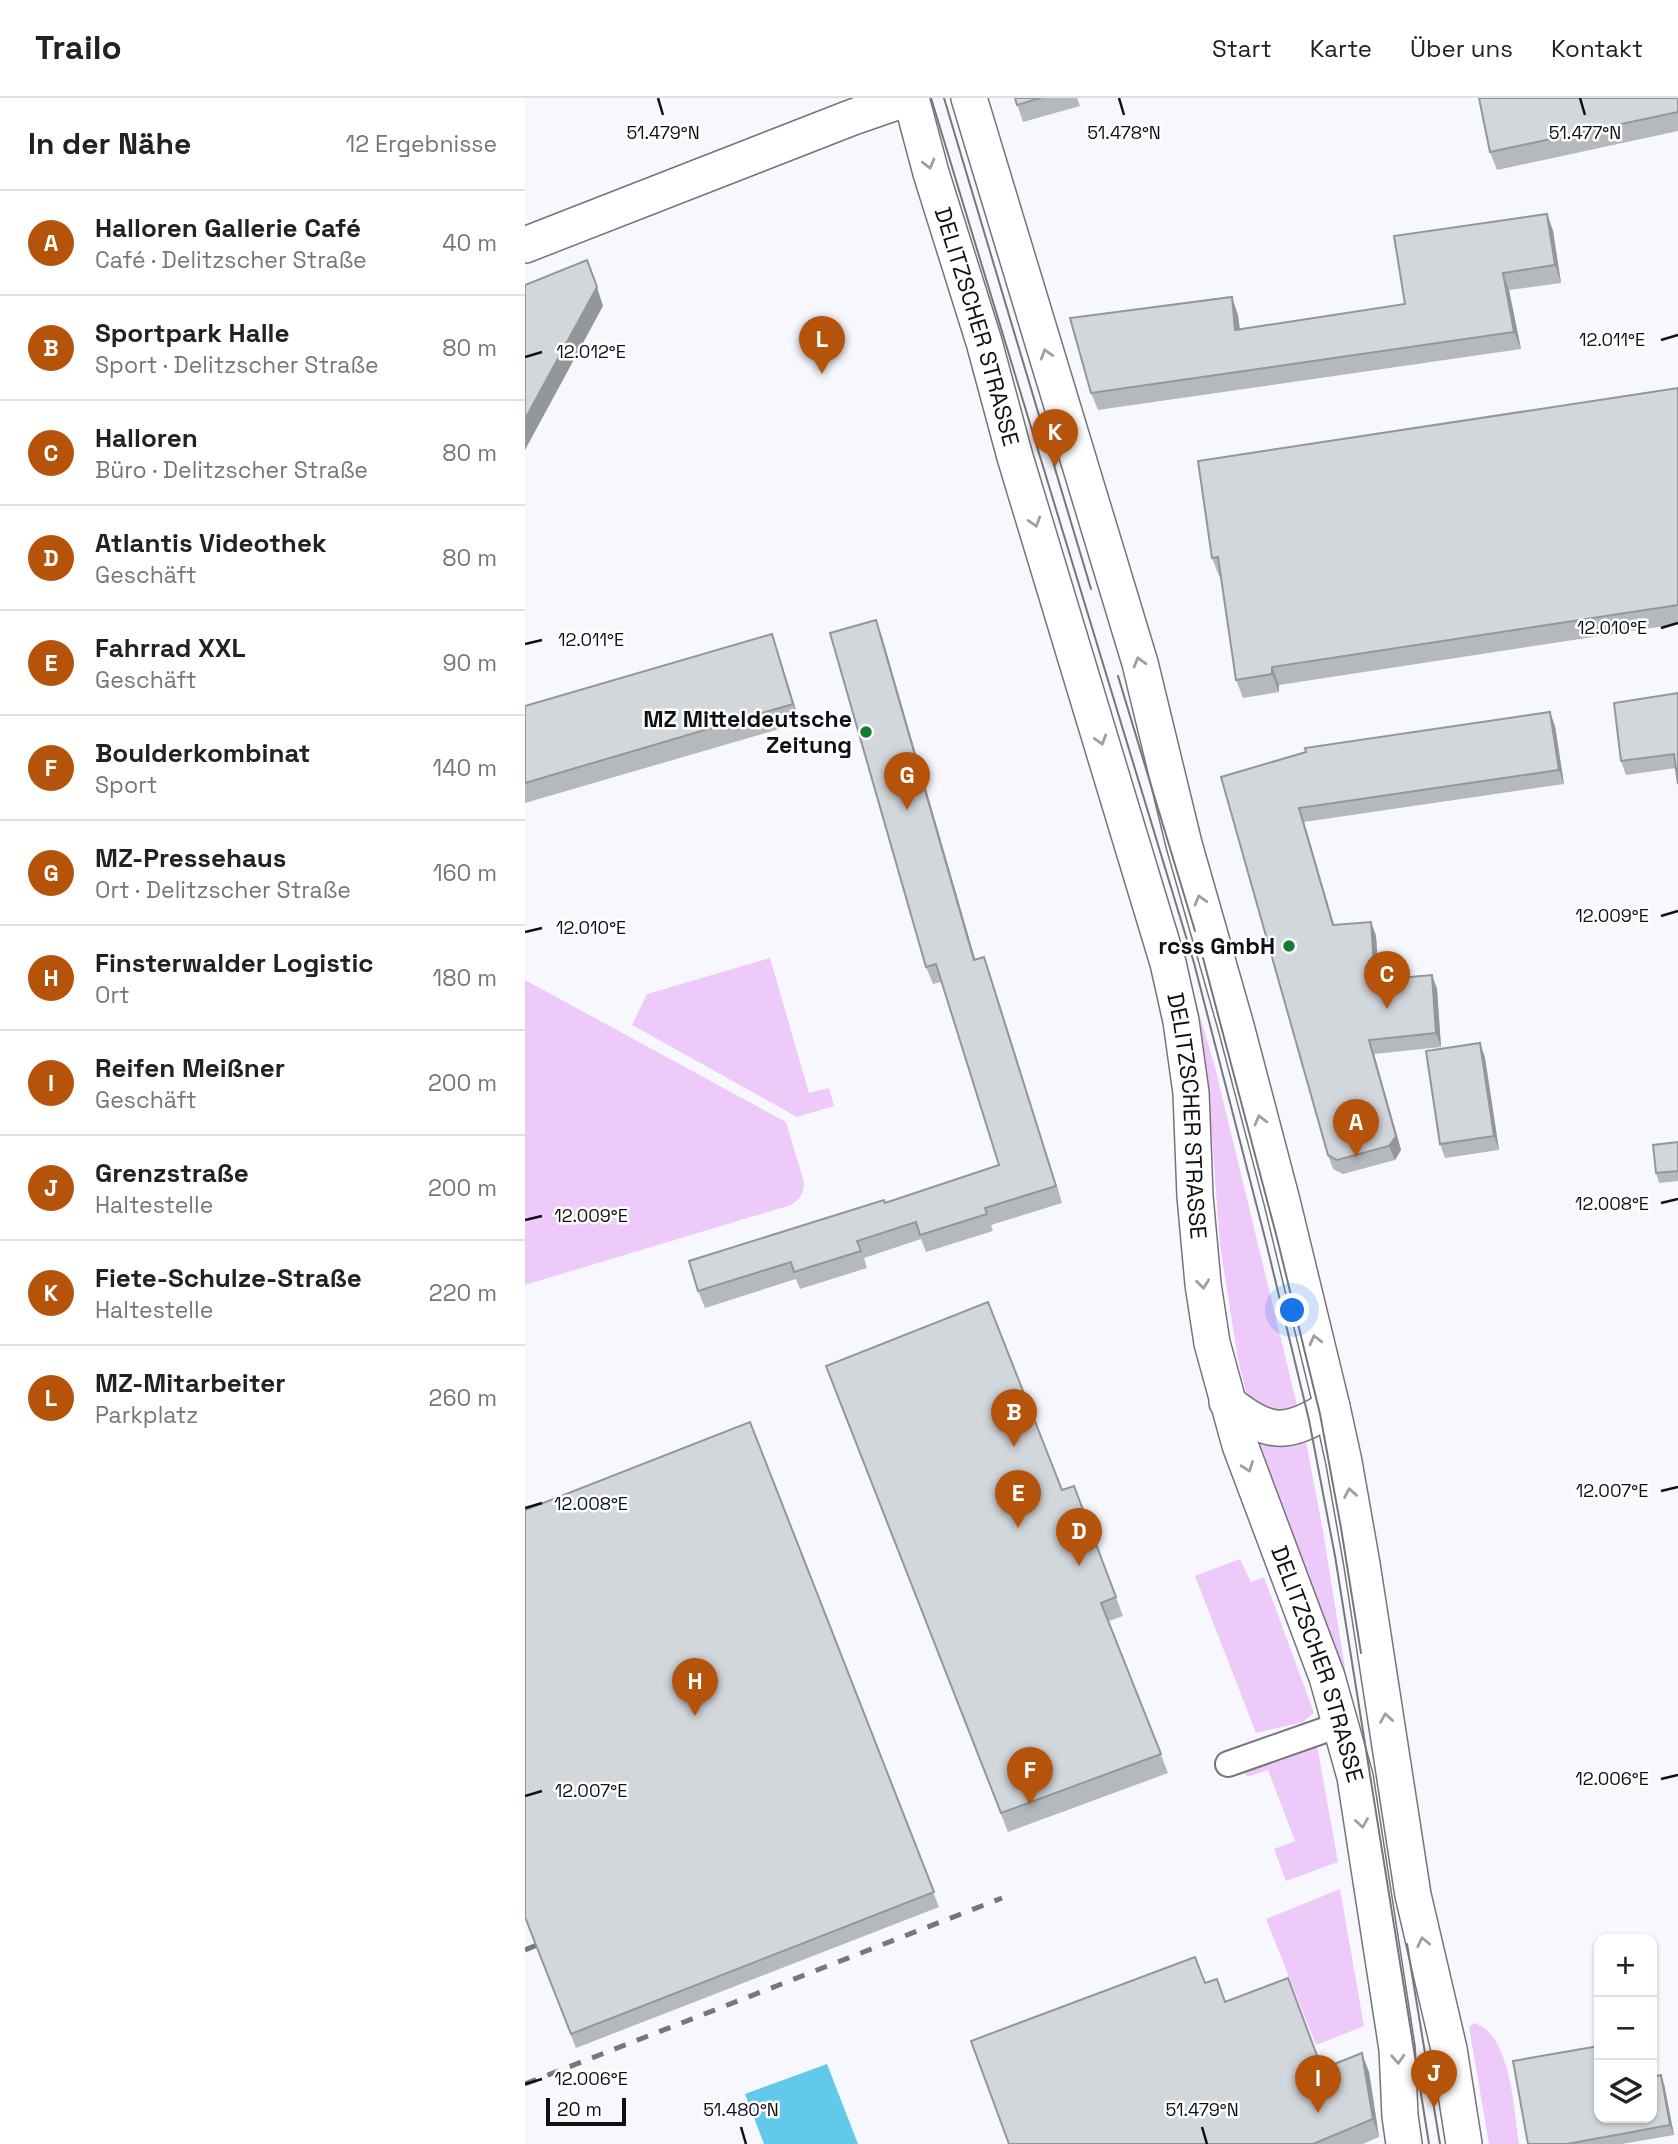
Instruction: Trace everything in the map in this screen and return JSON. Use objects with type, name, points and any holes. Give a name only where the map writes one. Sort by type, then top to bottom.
[{"type":"main road","points":[[525,245],[853,117],[910,98]]},
{"type":"main road","name":"DELITZSCHER STRASSE","points":[[910,98],[1168,963],[1181,1021],[1191,1093],[1195,1196],[1203,1284],[1212,1343],[1240,1445],[1327,1677],[1355,1777],[1391,2002],[1404,2144]]},
{"type":"main road","name":"DELITZSCHER STRASSE","points":[[969,98],[1140,663],[1184,844],[1282,1201],[1332,1407],[1362,1564],[1413,1895],[1448,2049],[1464,2144]]},
{"type":"main road","points":[[1227,1402],[1257,1424],[1274,1429],[1292,1427],[1332,1407]]},
{"type":"street","points":[[1228,1764],[1342,1724]]},
{"type":"shaded area","points":[[1107,704],[1215,1067],[1297,1405],[1267,1414],[1247,1395],[1238,1360],[1220,1245],[1207,1074]]},
{"type":"shaded area","points":[[770,958],[809,1093],[829,1088],[834,1106],[797,1117],[632,1025],[647,994]]},
{"type":"shaded area","points":[[525,980],[786,1122],[804,1182],[799,1198],[791,1205],[525,1285]]},
{"type":"shaded area","points":[[1257,1441],[1288,1445],[1306,1442],[1352,1712]]},
{"type":"shaded area","points":[[1240,1559],[1251,1582],[1264,1577],[1314,1713],[1303,1722],[1256,1733],[1195,1576]]},
{"type":"shaded area","points":[[1317,1745],[1338,1862],[1286,1881],[1274,1849],[1295,1841],[1268,1770],[1247,1777],[1244,1769]]},
{"type":"shaded area","points":[[1340,1889],[1364,2026],[1316,2045],[1266,1919]]},
{"type":"shaded area","points":[[1474,2023],[1486,2030],[1496,2041],[1503,2057],[1509,2075],[1519,2144],[1489,2144],[1469,2027]]},
{"type":"water","points":[[827,2064],[858,2144],[764,2144],[745,2094]]},
{"type":"building","points":[[1015,98],[1041,98],[1017,105]]},
{"type":"building","points":[[1479,98],[1678,98],[1678,112],[1490,152]]},
{"type":"building","points":[[1547,214],[1555,265],[1503,273],[1514,332],[1091,393],[1070,318],[1232,297],[1235,330],[1405,304],[1394,236]]},
{"type":"building","points":[[587,260],[597,287],[525,419],[525,285]]},
{"type":"building","points":[[1678,388],[1678,605],[1272,667],[1272,674],[1236,680],[1218,557],[1212,558],[1198,461]]},
{"type":"building","points":[[876,620],[974,960],[984,957],[1056,1186],[985,1208],[987,1214],[920,1235],[916,1222],[857,1241],[861,1251],[794,1272],[791,1262],[698,1291],[689,1261],[884,1200],[885,1203],[999,1165],[936,964],[926,967],[830,633]]},
{"type":"building","points":[[772,634],[793,704],[525,783],[525,706]]},
{"type":"building","points":[[1678,693],[1678,784],[1674,754],[1621,761],[1614,703]]},
{"type":"building","points":[[1550,712],[1559,770],[1299,808],[1333,925],[1371,922],[1375,980],[1432,975],[1436,1033],[1369,1040],[1396,1136],[1389,1146],[1337,1160],[1328,1155],[1221,777],[1306,752],[1305,748]]},
{"type":"building","points":[[1480,1043],[1494,1136],[1440,1144],[1426,1051]]},
{"type":"building","points":[[1678,1142],[1678,1171],[1656,1173],[1653,1145]]},
{"type":"building","points":[[988,1302],[1062,1490],[1074,1486],[1116,1597],[1101,1603],[1161,1754],[1001,1813],[826,1366]]},
{"type":"building","points":[[750,1422],[934,1892],[571,2034],[525,1917],[525,1510]]},
{"type":"building","points":[[1195,1957],[1205,1983],[1217,1979],[1225,2002],[1288,1978],[1322,2069],[1362,2053],[1373,2119],[1313,2144],[1009,2144],[971,2041]]},
{"type":"building","points":[[1594,2047],[1594,2123],[1657,2123],[1657,2076],[1661,2075],[1670,2125],[1567,2144],[1528,2144],[1513,2061]]},
{"type":"tram line","points":[[931,98],[1194,963],[1266,1242],[1309,1420],[1335,1556],[1429,2144]]},
{"type":"tram line","points":[[944,98],[1091,589]]},
{"type":"tram line","points":[[1118,676],[1195,931]]},
{"type":"tram line","points":[[1203,958],[1320,1414],[1361,1653]]},
{"type":"tram line","points":[[1407,1944],[1440,2144]]},
{"type":"railway","points":[[525,2084],[1002,1898]]},
{"type":"railway","points":[[525,1950],[554,1938]]},
{"type":"place","name":"MZ-Mitarbeiter","points":[[822,374]]},
{"type":"place","name":"Fiete-Schulze-Straße","points":[[1055,467]]},
{"type":"place","name":"MZ Mitteldeutsche Zeitung","points":[[866,732]]},
{"type":"place","name":"MZ-Pressehaus","points":[[907,810]]},
{"type":"place","name":"rcss GmbH","points":[[1289,946]]},
{"type":"place","name":"Halloren","points":[[1387,1009]]},
{"type":"place","name":"Halloren Gallerie Café","points":[[1356,1157]]},
{"type":"place","name":"Sportpark Halle","points":[[1014,1447]]},
{"type":"place","name":"Fahrrad XXL","points":[[1018,1528]]},
{"type":"place","name":"Atlantis Videothek","points":[[1079,1566]]},
{"type":"place","name":"Finsterwalder Logistic","points":[[695,1716]]},
{"type":"place","name":"Boulderkombinat","points":[[1030,1805]]},
{"type":"place","name":"Grenzstraße","points":[[1434,2108]]},
{"type":"place","name":"Reifen Meißner","points":[[1318,2113]]}]
